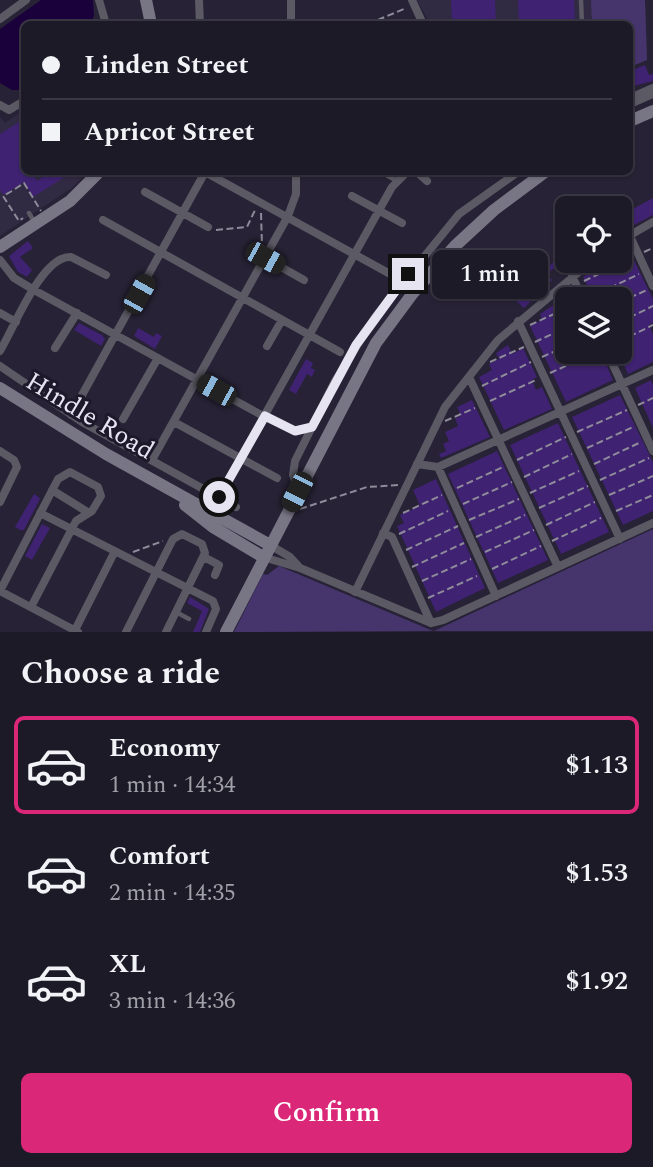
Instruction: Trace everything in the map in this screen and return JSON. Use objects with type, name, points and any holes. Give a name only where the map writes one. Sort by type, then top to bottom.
[{"type":"main road","points":[[146,0],[150,21]]},
{"type":"main road","points":[[633,120],[653,111]]},
{"type":"main road","points":[[0,247],[34,218],[78,194],[96,175]]},
{"type":"main road","points":[[226,632],[371,351],[413,293],[479,223],[540,175]]},
{"type":"main road","name":"Hindle Road","points":[[2,389],[152,480],[213,527],[266,551]]},
{"type":"street","points":[[0,19],[26,0]]},
{"type":"street","points":[[99,0],[105,21]]},
{"type":"street","points":[[199,0],[200,21]]},
{"type":"street","points":[[290,0],[291,21]]},
{"type":"street","points":[[412,0],[422,21]]},
{"type":"street","points":[[633,97],[653,88]]},
{"type":"street","points":[[633,103],[653,94]]},
{"type":"street","points":[[0,105],[9,110],[21,103]]},
{"type":"street","points":[[71,415],[203,175]]},
{"type":"street","points":[[211,175],[393,275],[408,274]]},
{"type":"street","points":[[152,460],[288,216],[296,194],[296,175]]},
{"type":"street","points":[[219,497],[379,210],[397,180],[403,175]]},
{"type":"street","points":[[420,175],[426,181]]},
{"type":"street","points":[[298,489],[293,468],[356,345],[408,274],[459,214],[510,175]]},
{"type":"street","points":[[145,192],[208,227]]},
{"type":"street","points":[[352,196],[402,223]]},
{"type":"street","points":[[103,220],[340,352]]},
{"type":"street","points":[[632,232],[653,222]]},
{"type":"street","points":[[632,240],[653,287]]},
{"type":"street","points":[[0,351],[47,268],[66,256],[106,275]]},
{"type":"street","points":[[266,257],[304,280]]},
{"type":"street","points":[[0,260],[14,278],[34,290],[265,416],[295,431],[312,427]]},
{"type":"street","points":[[355,592],[444,407],[498,340],[520,325],[581,273]]},
{"type":"street","points":[[393,275],[395,291]]},
{"type":"street","points":[[574,280],[578,287]]},
{"type":"street","points":[[0,313],[16,323]]},
{"type":"street","points":[[55,348],[76,313]]},
{"type":"street","points":[[267,346],[282,320]]},
{"type":"street","points":[[520,325],[620,539]]},
{"type":"street","points":[[123,419],[158,358]]},
{"type":"street","points":[[613,364],[653,453]]},
{"type":"street","points":[[0,366],[71,415],[236,507]]},
{"type":"street","points":[[417,464],[438,467],[653,370]]},
{"type":"street","points":[[469,377],[558,567]]},
{"type":"street","points":[[174,422],[277,478]]},
{"type":"street","points":[[0,451],[14,460],[18,467],[4,487],[0,502]]},
{"type":"street","points":[[438,467],[496,596]]},
{"type":"street","points":[[31,607],[77,519],[89,513],[101,496],[98,487],[68,472],[61,476],[0,591],[76,631],[115,551]]},
{"type":"street","points":[[52,490],[89,513]]},
{"type":"street","points":[[40,513],[216,606],[206,632]]},
{"type":"street","points":[[266,551],[431,623],[653,523]]},
{"type":"street","points":[[383,533],[392,537],[431,623]]},
{"type":"street","points":[[126,632],[174,537],[182,534],[202,544],[206,551],[166,632]]},
{"type":"street","points":[[266,551],[290,557],[300,568]]},
{"type":"street","points":[[204,557],[219,565],[215,575]]},
{"type":"lane","points":[[581,0],[582,21]]},
{"type":"lane","points":[[387,175],[397,180]]},
{"type":"lane","points":[[176,612],[190,619]]},
{"type":"path","points":[[375,21],[404,9]]},
{"type":"path","points":[[24,183],[34,218],[19,221],[3,196],[24,183]]},
{"type":"path","points":[[208,227],[221,232],[247,227],[261,201]]},
{"type":"path","points":[[261,201],[262,253],[266,257]]},
{"type":"path","points":[[574,280],[653,248]]},
{"type":"path","points":[[611,287],[646,271]]},
{"type":"path","points":[[632,297],[653,287]]},
{"type":"path","points":[[632,316],[653,306]]},
{"type":"path","points":[[520,325],[555,312]]},
{"type":"path","points":[[632,336],[653,326]]},
{"type":"path","points":[[475,389],[555,351]]},
{"type":"path","points":[[509,464],[653,398]]},
{"type":"path","points":[[436,426],[482,405]]},
{"type":"path","points":[[392,537],[640,424]]},
{"type":"path","points":[[524,496],[648,439]]},
{"type":"path","points":[[532,512],[653,453]]},
{"type":"path","points":[[539,528],[653,476]]},
{"type":"path","points":[[298,510],[368,487],[407,485]]},
{"type":"path","points":[[547,543],[653,495]]},
{"type":"path","points":[[115,551],[128,554],[174,537]]},
{"type":"shaded area","points":[[41,0],[93,0],[94,16],[92,21],[21,21],[21,90],[12,90],[0,83],[0,29]]},
{"type":"shaded area","points":[[417,0],[645,0],[647,60],[633,66],[633,21],[428,21]]},
{"type":"shaded area","points":[[591,0],[645,0],[647,60],[633,66],[633,21],[592,21]]},
{"type":"shaded area","points":[[21,112],[21,175],[84,175],[73,187],[0,236],[0,117],[5,123]]},
{"type":"shaded area","points":[[653,529],[653,631],[434,631]]},
{"type":"shaded area","points":[[279,566],[433,631],[234,632],[263,574],[267,575]]},
{"type":"building","points":[[451,0],[495,0],[496,21],[452,21]]},
{"type":"building","points":[[518,0],[574,0],[575,20],[519,21]]},
{"type":"building","points":[[645,65],[649,75],[653,74],[653,81],[633,86],[633,70]]},
{"type":"building","points":[[19,122],[21,126],[21,175],[33,175],[37,181],[46,175],[60,175],[63,178],[33,197],[24,182],[3,195],[0,190],[0,134]]},
{"type":"building","points":[[653,198],[653,215],[634,225],[632,209]]},
{"type":"building","points":[[28,241],[33,248],[20,257],[32,270],[27,277],[18,272],[9,256]]},
{"type":"building","points":[[632,256],[653,299],[653,323],[649,325],[653,334],[653,362],[628,374],[623,364],[632,364],[632,287],[588,287],[583,277],[589,273],[632,273]]},
{"type":"building","points":[[555,261],[555,268],[546,274],[552,280],[524,308],[513,298]]},
{"type":"building","points":[[555,304],[555,364],[606,364],[613,380],[566,402],[530,326],[542,320],[540,314]]},
{"type":"building","points":[[79,323],[102,335],[105,339],[101,346],[74,330]]},
{"type":"building","points":[[138,328],[154,337],[156,333],[162,336],[155,349],[134,336]]},
{"type":"building","points":[[508,345],[512,354],[523,348],[537,377],[532,380],[536,390],[542,387],[552,409],[504,430],[479,377],[492,370],[489,364],[499,359],[496,353]]},
{"type":"building","points":[[306,359],[313,363],[311,368],[315,370],[312,377],[307,374],[296,394],[289,390]]},
{"type":"building","points":[[651,380],[653,385],[653,428],[635,388]]},
{"type":"building","points":[[620,395],[653,462],[653,511],[623,525],[572,417]]},
{"type":"building","points":[[472,400],[490,437],[441,458],[439,454],[446,451],[443,444],[449,441],[445,432],[458,426],[455,418],[461,416],[457,407]]},
{"type":"building","points":[[558,423],[609,532],[561,554],[510,445]]},
{"type":"building","points":[[497,451],[548,560],[498,583],[448,474]]},
{"type":"building","points":[[436,479],[485,588],[436,612],[397,526],[404,523],[400,515],[420,506],[413,490]]},
{"type":"building","points":[[34,494],[40,498],[39,501],[24,530],[20,530],[15,527]]},
{"type":"building","points":[[42,524],[50,528],[32,560],[25,556]]},
{"type":"building","points":[[190,597],[209,609],[200,632],[193,632],[202,611],[187,603]]},
{"type":"route","points":[[219,497],[265,416],[295,431],[312,427],[356,345],[408,274]]}]
